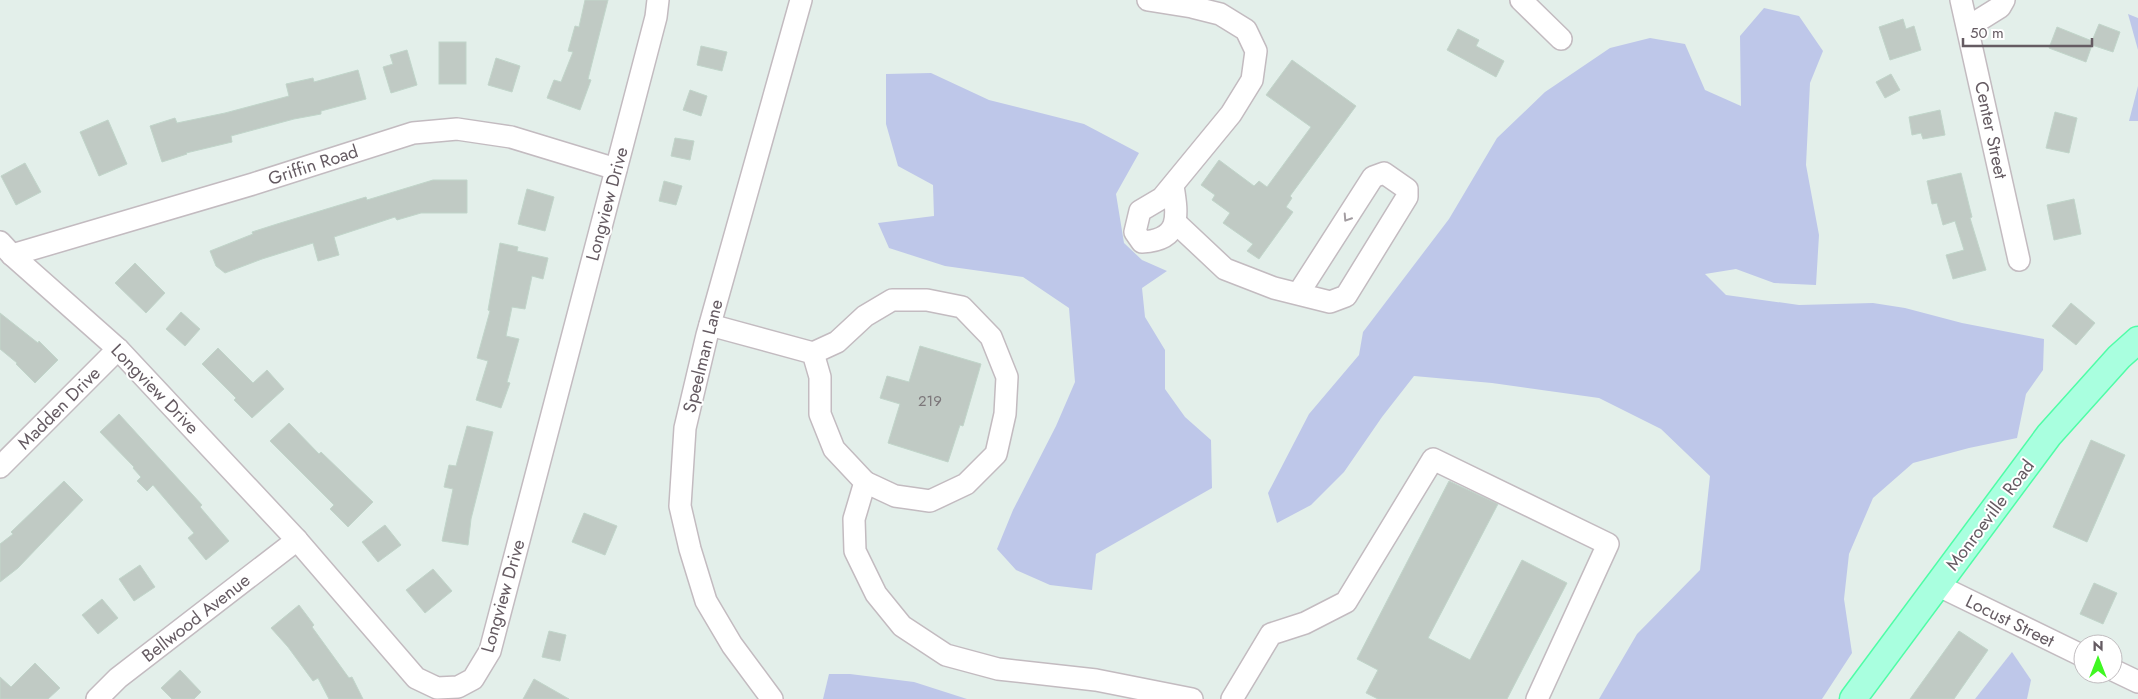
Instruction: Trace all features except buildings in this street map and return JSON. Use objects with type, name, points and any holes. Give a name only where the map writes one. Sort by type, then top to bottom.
[{"type":"main road","name":"Monroeville Road","points":[[1853,699],[2049,435],[2119,357],[2138,340]]},
{"type":"street","name":"Longview Drive","points":[[6,249],[118,349],[297,540],[416,678],[437,688],[458,687],[473,679],[490,651],[656,17],[658,0]]},
{"type":"street","name":"Speelman Lane","points":[[772,699],[732,644],[706,601],[690,549],[680,506],[685,428],[710,325],[801,0]]},
{"type":"street","points":[[1148,0],[1192,7],[1220,14],[1246,30],[1256,51],[1252,80],[1231,114],[1162,198],[1140,211],[1135,232],[1142,242],[1151,242],[1170,232],[1176,224],[1177,210],[1173,186]]},
{"type":"street","points":[[1521,0],[1561,39]]},
{"type":"street","name":"Center Street","points":[[1961,0],[2019,260]]},
{"type":"street","points":[[1968,27],[2000,7],[2004,0]]},
{"type":"street","name":"Griffin Road","points":[[6,249],[252,184],[413,133],[456,129],[511,137],[616,169]]},
{"type":"street","points":[[1176,224],[1225,269],[1274,288],[1298,294],[1330,302],[1346,296],[1407,197],[1407,189],[1384,173],[1373,177],[1298,294]]},
{"type":"street","points":[[710,325],[814,353],[837,342],[865,316],[892,300],[927,300],[962,307],[991,337],[1007,377],[1006,414],[996,454],[966,484],[930,501],[895,496],[865,482],[834,449],[820,414],[820,377],[814,353]]},
{"type":"street","name":"Madden Drive","points":[[0,467],[118,349]]},
{"type":"street","points":[[1232,699],[1270,634],[1305,623],[1346,602],[1433,459],[1608,544],[1538,699]]},
{"type":"street","points":[[865,482],[854,520],[855,551],[876,594],[902,626],[946,654],[998,668],[1096,680],[1192,699]]},
{"type":"street","name":"Bellwood Avenue","points":[[96,699],[118,678],[297,540]]},
{"type":"street","name":"Locust Street","points":[[1937,586],[2073,651]]},
{"type":"street","points":[[2123,675],[2138,682]]},
{"type":"shaded area","points":[[1764,8],[1799,16],[1823,51],[1810,83],[1806,165],[1819,235],[1816,285],[1774,283],[1736,269],[1705,274],[1726,295],[1799,305],[1873,303],[1905,308],[1962,323],[2044,339],[2043,370],[2026,394],[2017,438],[1913,463],[1873,498],[1849,554],[1844,599],[1852,653],[1822,699],[1599,699],[1637,634],[1700,570],[1710,476],[1661,429],[1599,398],[1492,383],[1414,376],[1382,417],[1344,472],[1311,505],[1277,523],[1268,493],[1309,414],[1359,355],[1363,332],[1449,219],[1497,138],[1545,92],[1610,48],[1650,38],[1685,44],[1705,90],[1741,106],[1740,36]]},
{"type":"shaded area","points":[[2128,14],[2138,18],[2138,50]]},
{"type":"shaded area","points":[[931,73],[989,100],[1084,124],[1139,153],[1116,194],[1124,243],[1142,260],[1167,271],[1142,288],[1145,317],[1165,350],[1165,389],[1185,417],[1211,440],[1212,488],[1096,554],[1092,590],[1050,585],[1016,570],[997,549],[1013,510],[1056,426],[1075,382],[1069,308],[1023,277],[945,266],[889,248],[878,223],[934,216],[933,185],[898,166],[886,124],[886,74]]},
{"type":"shaded area","points":[[2138,86],[2138,121],[2129,121]]},
{"type":"shaded area","points":[[2012,652],[2031,680],[2027,699],[1975,699]]},
{"type":"shaded area","points":[[829,674],[850,674],[914,682],[967,699],[823,699]]}]
